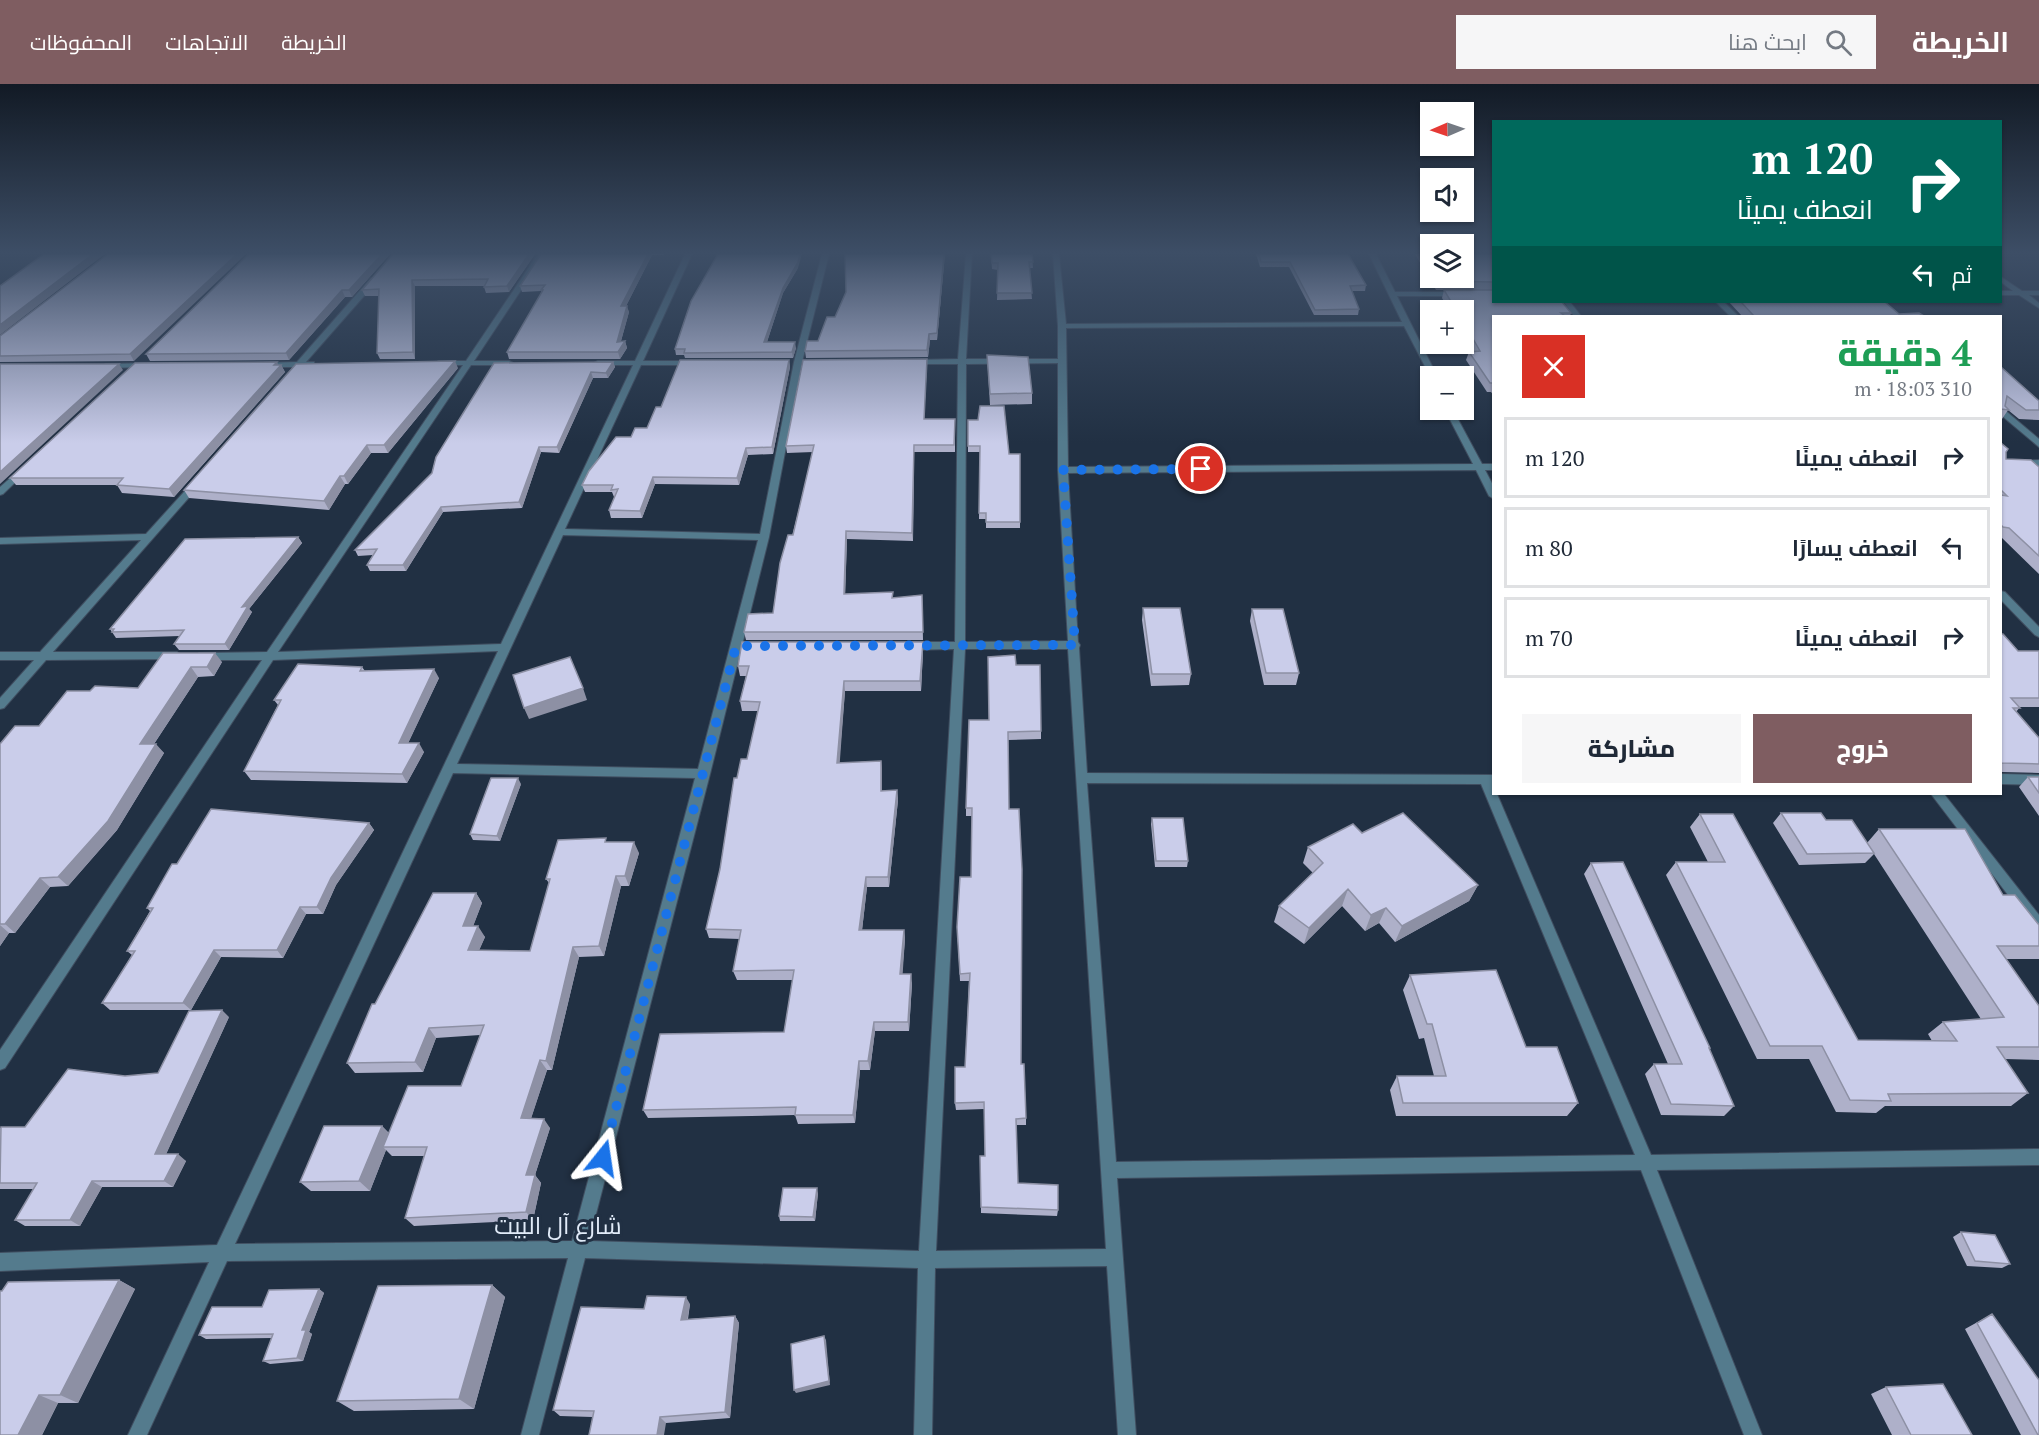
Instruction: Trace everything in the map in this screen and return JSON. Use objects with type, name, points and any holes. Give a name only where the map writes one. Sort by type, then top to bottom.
[{"type":"street","points":[[292,373],[341,317]]},
{"type":"street","points":[[0,1063],[270,656],[500,317]]},
{"type":"street","points":[[137,1435],[220,1253],[660,317]]},
{"type":"street","points":[[530,1435],[704,774],[742,646],[798,362],[810,317]]},
{"type":"street","points":[[923,1435],[927,1260],[960,645],[962,362],[965,317]]},
{"type":"street","points":[[1061,317],[1063,470],[1081,778],[1127,1435]]},
{"type":"street","points":[[1404,317],[1428,366]]},
{"type":"street","points":[[1062,326],[1407,324]]},
{"type":"street","points":[[129,373],[146,357]]},
{"type":"street","points":[[903,362],[1062,361]]},
{"type":"street","points":[[593,363],[706,362]]},
{"type":"street","points":[[424,363],[514,363]]},
{"type":"street","points":[[254,365],[322,364]]},
{"type":"street","points":[[92,366],[161,365]]},
{"type":"street","points":[[2002,411],[2039,444]]},
{"type":"street","points":[[1454,420],[1492,492]]},
{"type":"street","points":[[0,492],[34,460]]},
{"type":"street","points":[[2002,464],[2039,463]]},
{"type":"street","points":[[1063,470],[1492,467]]},
{"type":"street","points":[[0,705],[202,477]]},
{"type":"street","points":[[558,532],[764,537]]},
{"type":"street","points":[[0,541],[149,537]]},
{"type":"street","points":[[2002,595],[2039,633]]},
{"type":"street","points":[[901,646],[1075,645]]},
{"type":"street","points":[[0,656],[270,656],[505,647]]},
{"type":"street","points":[[448,768],[704,774]]},
{"type":"street","points":[[1081,778],[1490,779]]},
{"type":"street","points":[[2002,779],[2039,780]]},
{"type":"street","points":[[1497,795],[1646,1162],[1753,1435]]},
{"type":"street","points":[[1938,795],[2039,925]]},
{"type":"street","points":[[1109,1170],[2039,1157]]},
{"type":"street","name":"شارع آل البيت","points":[[0,1262],[220,1253],[579,1248],[927,1260],[1115,1257]]},
{"type":"building","points":[[0,317],[10,317],[0,325]]},
{"type":"building","points":[[25,317],[170,317],[130,354],[0,356],[0,336]]},
{"type":"building","points":[[184,317],[318,317],[286,353],[146,354]]},
{"type":"building","points":[[378,317],[413,317],[413,352],[377,353]]},
{"type":"building","points":[[527,317],[624,317],[617,342],[625,341],[618,352],[507,352]]},
{"type":"building","points":[[686,317],[773,317],[764,342],[795,342],[792,352],[684,353],[685,349],[675,349]]},
{"type":"building","points":[[827,317],[938,317],[937,333],[929,334],[927,350],[805,351],[807,341],[818,341]]},
{"type":"building","points":[[1474,317],[1492,317],[1492,383],[1470,354],[1480,351],[1474,340]]},
{"type":"building","points":[[987,355],[1028,357],[1032,393],[990,394]]},
{"type":"building","points":[[927,359],[924,419],[955,419],[954,445],[914,445],[912,533],[846,531],[844,594],[893,592],[892,598],[922,595],[923,632],[744,632],[748,614],[773,613],[780,563],[788,535],[793,535],[814,445],[786,446],[803,360]]},
{"type":"building","points":[[680,360],[789,360],[772,447],[746,448],[737,478],[653,477],[640,511],[609,510],[618,489],[611,490],[613,485],[582,485],[589,471],[616,437],[631,437],[635,428],[647,428],[656,407],[661,407]]},
{"type":"building","points":[[455,361],[384,445],[367,445],[344,476],[340,476],[324,501],[184,490],[296,364]]},
{"type":"building","points":[[277,362],[274,365],[281,365],[169,489],[117,485],[123,478],[10,478],[135,363]]},
{"type":"building","points":[[613,362],[606,373],[591,372],[557,447],[539,447],[519,502],[441,507],[403,565],[367,565],[377,549],[355,550],[432,473],[436,457],[494,363]]},
{"type":"building","points":[[0,364],[119,364],[0,472]]},
{"type":"building","points":[[2002,368],[2039,401],[2039,410],[2026,410],[2007,396],[2005,406],[2009,410],[2002,409]]},
{"type":"building","points":[[980,406],[1004,406],[1009,454],[1020,454],[1020,522],[986,522],[986,513],[979,513],[980,446],[968,446],[968,420],[978,420]]},
{"type":"building","points":[[2002,444],[2008,449],[2006,459],[2031,460],[2039,467],[2039,556],[2009,528],[2002,526],[2002,495],[2007,496],[2002,491]]},
{"type":"building","points":[[298,537],[242,607],[248,606],[225,644],[174,644],[184,630],[112,632],[114,629],[110,629],[185,539]]},
{"type":"building","points":[[1143,608],[1180,608],[1191,674],[1152,674]]},
{"type":"building","points":[[1252,609],[1283,609],[1299,673],[1266,673]]},
{"type":"building","points":[[2002,634],[2018,651],[2039,651],[2039,698],[2011,698],[2020,708],[2013,708],[2039,738],[2039,764],[2002,763]]},
{"type":"building","points":[[742,642],[923,642],[920,681],[844,681],[837,763],[881,761],[881,791],[897,790],[888,877],[866,877],[859,930],[904,930],[900,974],[911,974],[908,1022],[874,1022],[868,1061],[859,1061],[853,1115],[795,1115],[796,1107],[643,1110],[660,1034],[784,1032],[794,970],[733,971],[741,930],[706,929],[720,869],[734,778],[737,778],[741,759],[747,759],[760,702],[740,701],[749,666],[738,666]]},
{"type":"building","points":[[163,653],[215,653],[207,667],[191,667],[140,744],[156,744],[108,821],[58,877],[40,878],[5,924],[0,924],[0,744],[15,726],[39,726],[67,691],[90,691],[95,686],[138,688]]},
{"type":"building","points":[[1015,655],[1016,665],[1040,665],[1041,731],[1008,732],[1009,809],[1019,809],[1022,869],[1021,1064],[1024,1064],[1026,1118],[1016,1119],[1018,1183],[1058,1185],[1058,1210],[981,1207],[980,1156],[985,1156],[984,1102],[955,1103],[955,1067],[965,1067],[970,973],[960,974],[957,927],[960,877],[971,877],[972,808],[966,808],[969,720],[989,720],[988,657]]},
{"type":"building","points":[[570,657],[583,688],[524,708],[513,675]]},
{"type":"building","points":[[298,664],[362,667],[360,671],[434,669],[399,743],[419,743],[402,774],[244,771],[281,700],[274,700]]},
{"type":"building","points":[[2028,777],[2039,777],[2039,793]]},
{"type":"building","points":[[491,778],[518,778],[497,836],[470,834]]},
{"type":"building","points":[[211,809],[369,823],[331,878],[317,907],[300,907],[277,950],[214,950],[183,1003],[102,1003],[135,951],[127,951],[153,908],[147,908],[172,864],[177,864]]},
{"type":"building","points":[[1403,813],[1478,885],[1402,926],[1386,908],[1371,915],[1348,889],[1309,928],[1279,906],[1323,863],[1308,847],[1353,824],[1362,833]]},
{"type":"building","points":[[1781,813],[1821,813],[1826,820],[1852,820],[1874,853],[1807,854]]},
{"type":"building","points":[[1700,814],[1733,814],[1858,1040],[1957,1041],[1943,1022],[2004,1017],[1879,829],[1965,829],[2003,895],[2015,895],[2039,925],[2039,946],[1997,946],[2039,1006],[2039,1047],[1997,1047],[2028,1093],[1888,1094],[1891,1101],[1850,1100],[1822,1046],[1770,1046],[1676,862],[1725,862]]},
{"type":"building","points":[[1152,818],[1183,818],[1188,861],[1156,861]]},
{"type":"building","points":[[606,838],[605,842],[634,842],[625,876],[616,876],[599,946],[573,947],[546,1061],[540,1060],[521,1118],[544,1119],[526,1175],[535,1175],[526,1212],[405,1218],[427,1147],[383,1147],[408,1086],[461,1086],[484,1025],[429,1028],[415,1062],[347,1063],[372,1004],[375,1004],[433,893],[476,893],[463,926],[478,926],[468,950],[530,951],[550,879],[546,879],[558,840]]},
{"type":"building","points":[[1623,862],[1710,1048],[1734,1106],[1671,1104],[1654,1064],[1682,1064],[1591,863]]},
{"type":"building","points":[[1496,970],[1526,1047],[1557,1047],[1578,1103],[1403,1103],[1397,1076],[1446,1076],[1432,1024],[1427,1024],[1410,975]]},
{"type":"building","points":[[222,1010],[155,1154],[178,1154],[164,1181],[92,1181],[70,1220],[15,1220],[37,1183],[0,1183],[1,1127],[25,1127],[68,1069],[125,1076],[158,1073],[189,1011]]},
{"type":"building","points":[[324,1126],[382,1126],[359,1181],[300,1182]]},
{"type":"building","points":[[783,1188],[817,1188],[813,1217],[779,1216]]},
{"type":"building","points":[[1961,1232],[1995,1235],[2010,1264],[1975,1261]]},
{"type":"building","points":[[119,1280],[60,1395],[39,1395],[18,1435],[0,1435],[0,1291],[8,1282]]},
{"type":"building","points":[[492,1285],[459,1399],[337,1401],[378,1286]]},
{"type":"building","points":[[319,1289],[302,1330],[306,1330],[297,1358],[263,1361],[273,1334],[199,1335],[212,1307],[262,1307],[269,1290]]},
{"type":"building","points":[[647,1296],[686,1297],[681,1320],[735,1316],[725,1412],[660,1417],[657,1435],[589,1435],[594,1411],[553,1410],[581,1307],[644,1309]]},
{"type":"building","points":[[1992,1314],[2039,1380],[2039,1435],[1977,1323]]},
{"type":"building","points":[[824,1336],[829,1381],[794,1390],[791,1344]]},
{"type":"building","points":[[1943,1384],[1972,1435],[1911,1435],[1886,1387]]},
{"type":"route","points":[[603,1158],[736,646],[1075,645],[1063,470],[1201,469]]}]
